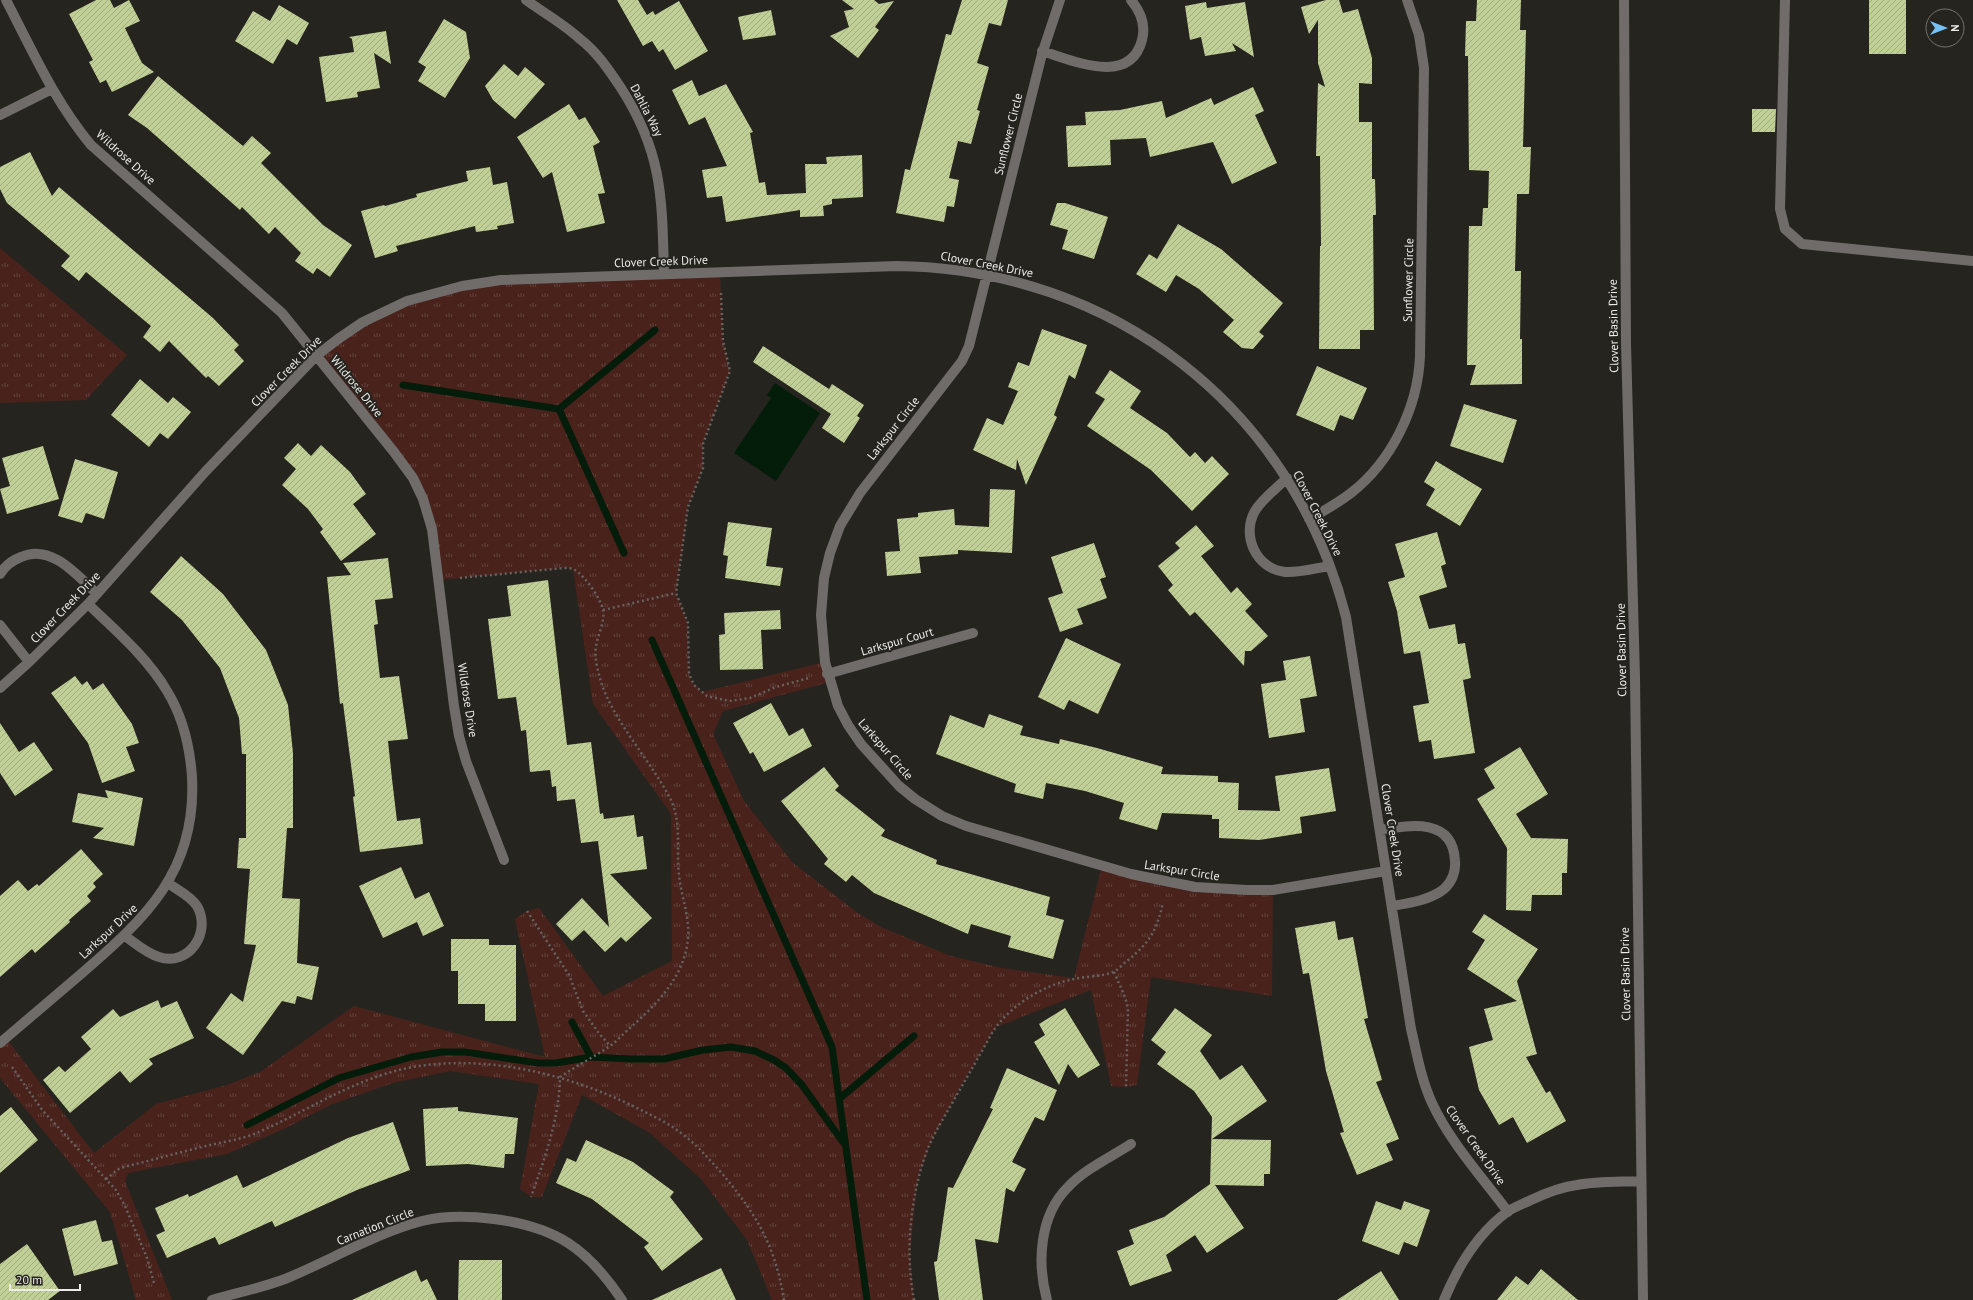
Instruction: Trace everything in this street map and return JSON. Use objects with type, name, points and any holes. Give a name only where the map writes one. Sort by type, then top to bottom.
[{"type":"street","name":"Wildrose Drive","points":[[6,0],[52,89],[76,127],[91,145],[272,303],[292,324],[394,452],[412,478],[423,499],[432,529],[459,736],[466,761],[504,860]]},
{"type":"street","name":"Dahlia Way","points":[[526,0],[590,47],[615,78],[637,114],[653,152],[660,183],[663,211],[664,274]]},
{"type":"street","name":"Sunflower Circle","points":[[986,275],[1042,51],[1060,0]]},
{"type":"street","points":[[1042,51],[1102,67],[1114,68],[1125,63],[1139,48],[1143,32],[1142,19],[1131,0]]},
{"type":"street","name":"Sunflower Circle","points":[[1309,518],[1344,498],[1376,468],[1401,430],[1414,399],[1418,383],[1420,356],[1424,68],[1419,35],[1407,0]]},
{"type":"street","name":"Clover Basin Drive","points":[[1624,0],[1626,344],[1635,677],[1640,1181],[1643,1300]]},
{"type":"street","points":[[1785,0],[1780,209],[1785,229],[1802,244],[1973,261]]},
{"type":"street","points":[[0,115],[52,89]]},
{"type":"street","name":"Clover Creek Drive","points":[[0,688],[29,662],[88,604],[205,472],[316,356],[345,333],[381,313],[408,302],[462,286],[524,279],[897,266],[932,267],[986,275],[1031,285],[1081,303],[1118,321],[1150,340],[1184,366],[1225,402],[1258,438],[1287,478],[1309,518],[1330,566],[1341,597],[1348,629],[1411,1029],[1426,1089],[1445,1127],[1508,1212]]},
{"type":"street","name":"Larkspur Circle","points":[[986,275],[970,342],[962,361],[875,472],[848,513],[834,540],[824,578],[821,615],[824,656],[827,674],[838,706],[848,725],[861,744],[892,779],[910,796],[928,808],[966,826],[1131,874],[1195,887],[1272,890],[1386,871]]},
{"type":"street","points":[[1287,478],[1258,507],[1253,515],[1249,528],[1249,537],[1253,548],[1264,563],[1280,571],[1295,571],[1330,566]]},
{"type":"street","points":[[0,574],[10,563],[18,558],[28,554],[44,555],[55,558],[67,566],[97,594]]},
{"type":"street","name":"Larkspur Drive","points":[[0,1043],[125,936],[148,912],[168,883],[183,847],[190,812],[192,785],[187,740],[176,707],[160,680],[137,651],[88,604]]},
{"type":"street","points":[[0,625],[29,662]]},
{"type":"street","name":"Larkspur Court","points":[[827,674],[973,633]]},
{"type":"street","points":[[1380,830],[1417,826],[1428,827],[1440,831],[1450,840],[1455,860],[1453,877],[1444,889],[1425,899],[1392,906]]},
{"type":"street","points":[[125,936],[150,954],[161,958],[179,957],[193,948],[202,929],[199,911],[191,899],[168,883]]},
{"type":"street","points":[[1047,1300],[1043,1281],[1042,1253],[1045,1229],[1053,1207],[1060,1196],[1075,1181],[1131,1144]]},
{"type":"street","points":[[1444,1300],[1459,1267],[1472,1247],[1484,1232],[1508,1212],[1548,1192],[1564,1187],[1640,1181]]},
{"type":"street","name":"Carnation Circle","points":[[212,1300],[284,1279],[411,1225],[447,1217],[470,1216],[522,1223],[558,1236],[586,1256],[602,1273],[622,1300]]},
{"type":"path","points":[[721,293],[723,341],[730,371],[703,444],[703,468],[688,507],[676,593],[688,623],[689,674],[694,685],[707,696],[724,701],[745,700],[776,687],[809,678]]},
{"type":"path","points":[[460,578],[564,568],[573,569],[590,586],[603,610],[602,622],[596,647],[599,675],[612,706],[664,786],[677,815],[679,830],[679,874],[688,926],[688,939],[684,956],[673,983],[636,1023],[610,1046],[560,1077]]},
{"type":"path","points":[[603,610],[676,593]]},
{"type":"path","points":[[914,1300],[910,1272],[910,1237],[915,1199],[921,1170],[931,1142],[992,1033],[1005,1016],[1043,990],[1066,980],[1114,972],[1145,946],[1153,934],[1163,903]]},
{"type":"path","points":[[527,911],[569,975],[583,1011],[610,1046]]},
{"type":"path","points":[[1114,972],[1128,1008],[1126,1087]]},
{"type":"path","points":[[106,1178],[120,1168],[258,1132],[328,1097],[370,1079],[402,1069],[441,1063],[466,1063],[560,1077],[602,1091],[635,1107],[669,1125],[699,1148],[749,1207],[760,1223],[773,1256],[784,1300]]},
{"type":"path","points":[[12,1067],[43,1111],[116,1190],[125,1206],[147,1258],[154,1283]]},
{"type":"path","points":[[531,1197],[556,1124],[559,1107],[560,1077]]},
{"type":"green space","points":[[0,248],[127,355],[86,400],[0,403]]},
{"type":"green space","points":[[720,272],[723,341],[730,371],[703,444],[703,468],[688,507],[676,593],[688,623],[689,674],[691,681],[702,692],[825,662],[830,682],[723,711],[713,734],[744,801],[793,863],[858,913],[881,927],[951,956],[1002,968],[1074,978],[1102,866],[1173,884],[1273,890],[1272,996],[1151,977],[1137,1085],[1126,1087],[1111,1086],[1091,990],[996,1027],[931,1142],[918,1179],[910,1255],[914,1300],[772,1300],[747,1240],[701,1179],[650,1133],[582,1095],[542,1197],[531,1197],[520,1189],[539,1084],[450,1071],[393,1083],[330,1105],[286,1128],[227,1154],[128,1173],[125,1181],[172,1300],[136,1300],[110,1212],[0,1078],[0,1043],[6,1038],[94,1153],[156,1104],[227,1085],[260,1072],[354,1006],[545,1057],[515,919],[527,911],[539,908],[603,996],[672,961],[671,814],[593,704],[573,569],[564,568],[438,580],[423,499],[316,356],[363,322],[462,286]]},
{"type":"shaded area","points":[[775,383],[820,413],[776,481],[734,453],[771,398],[767,395]]},
{"type":"building","points":[[96,0],[110,0],[114,8],[129,0],[140,21],[125,28],[142,63],[154,72],[112,92],[106,80],[100,83],[89,62],[93,60],[69,14]]},
{"type":"building","points":[[617,0],[638,0],[647,15],[653,11],[655,15],[679,1],[708,51],[675,70],[663,49],[659,52],[652,41],[643,46]]},
{"type":"building","points":[[842,0],[874,0],[879,4],[894,1],[875,27],[879,30],[858,58],[830,36],[849,27],[844,11],[854,9]]},
{"type":"building","points":[[962,0],[1008,0],[1001,26],[989,23],[977,63],[989,67],[977,110],[980,111],[971,144],[958,141],[949,178],[959,180],[954,207],[947,206],[944,222],[896,213],[905,169],[910,170],[946,34],[951,35]]},
{"type":"building","points":[[1326,0],[1339,0],[1343,13],[1358,9],[1372,58],[1372,84],[1359,83],[1359,122],[1372,122],[1372,179],[1375,179],[1376,215],[1373,215],[1374,330],[1360,330],[1360,349],[1319,349],[1321,246],[1320,156],[1316,156],[1318,83],[1325,87],[1318,63],[1318,20],[1309,34],[1301,7]]},
{"type":"building","points":[[1477,0],[1521,0],[1520,30],[1526,30],[1523,147],[1531,147],[1529,194],[1517,194],[1515,271],[1521,271],[1520,339],[1522,339],[1522,384],[1470,385],[1476,365],[1467,365],[1469,226],[1482,226],[1483,208],[1488,208],[1489,171],[1469,170],[1468,56],[1465,56],[1466,21],[1476,21]]},
{"type":"building","points":[[1869,0],[1906,0],[1906,54],[1869,54]]},
{"type":"building","points":[[1206,2],[1207,8],[1245,2],[1254,57],[1232,43],[1236,51],[1205,56],[1201,37],[1190,40],[1185,6]]},
{"type":"building","points":[[279,5],[309,23],[297,45],[287,39],[273,64],[235,41],[253,11],[270,21]]},
{"type":"building","points":[[771,10],[776,35],[743,40],[738,17]]},
{"type":"building","points":[[444,19],[466,32],[470,58],[445,98],[418,81],[426,67],[418,62]]},
{"type":"building","points":[[386,31],[391,64],[374,53],[380,88],[357,92],[358,97],[326,102],[319,57],[354,52],[352,39],[349,37]]},
{"type":"building","points":[[504,64],[518,76],[525,67],[545,84],[515,119],[493,100],[485,86]]},
{"type":"building","points":[[158,76],[243,146],[252,136],[271,153],[261,163],[323,225],[352,245],[330,277],[317,268],[313,274],[295,261],[301,253],[275,227],[269,234],[242,207],[240,210],[147,128],[128,115]]},
{"type":"building","points":[[692,80],[699,96],[726,84],[753,132],[750,133],[759,183],[765,182],[767,195],[806,193],[805,164],[827,164],[826,157],[862,155],[863,197],[832,199],[832,204],[823,206],[824,216],[800,217],[800,210],[726,222],[722,196],[707,198],[702,170],[727,166],[705,117],[689,125],[672,90]]},
{"type":"building","points":[[1253,87],[1264,111],[1255,115],[1277,163],[1232,184],[1213,142],[1150,157],[1146,138],[1110,140],[1111,165],[1068,167],[1066,126],[1086,125],[1085,112],[1120,110],[1162,101],[1166,118],[1211,98],[1214,105]]},
{"type":"building","points":[[569,104],[579,120],[585,117],[600,142],[593,146],[605,193],[598,194],[605,223],[567,232],[552,172],[543,178],[517,137]]},
{"type":"building","points":[[1752,109],[1776,109],[1775,132],[1752,132]]},
{"type":"building","points":[[30,152],[52,196],[59,187],[213,318],[239,345],[234,350],[244,361],[219,386],[208,376],[206,378],[169,341],[160,352],[143,337],[151,326],[86,272],[79,281],[61,266],[70,256],[7,203],[0,189],[0,167]]},
{"type":"building","points":[[490,167],[493,185],[507,182],[514,223],[497,226],[498,229],[476,232],[475,226],[396,246],[398,251],[375,258],[361,211],[385,206],[417,197],[416,194],[468,181],[466,171]]},
{"type":"building","points":[[1057,203],[1065,203],[1108,217],[1094,259],[1062,249],[1068,230],[1050,225]]},
{"type":"building","points":[[1178,224],[1221,249],[1283,303],[1259,332],[1264,336],[1253,349],[1242,348],[1223,332],[1234,320],[1199,289],[1176,275],[1166,292],[1136,274],[1149,254],[1157,259]]},
{"type":"building","points":[[1042,329],[1087,345],[1075,379],[1069,375],[1054,415],[1057,417],[1026,485],[1017,459],[1016,470],[973,450],[987,418],[1003,425],[1018,391],[1008,387],[1018,362],[1029,366]]},
{"type":"building","points":[[763,346],[829,389],[832,384],[864,405],[857,416],[860,418],[844,443],[822,428],[831,414],[753,362]]},
{"type":"building","points":[[1317,366],[1367,388],[1353,420],[1340,415],[1334,431],[1296,415]]},
{"type":"building","points":[[1110,370],[1141,391],[1130,408],[1167,433],[1190,457],[1195,452],[1205,463],[1212,456],[1229,474],[1192,511],[1151,470],[1087,426],[1105,399],[1095,393]]},
{"type":"building","points":[[140,379],[168,403],[173,397],[191,412],[168,439],[160,433],[149,447],[111,415]]},
{"type":"building","points":[[1464,404],[1517,420],[1503,463],[1450,446]]},
{"type":"building","points":[[298,443],[311,456],[321,445],[350,472],[366,494],[353,504],[376,534],[341,561],[320,532],[323,529],[308,509],[282,485],[296,469],[284,458]]},
{"type":"building","points":[[43,446],[59,499],[7,514],[0,489],[10,486],[2,458]]},
{"type":"building","points":[[75,459],[118,472],[104,519],[86,513],[82,523],[58,516]]},
{"type":"building","points":[[1436,461],[1482,489],[1460,526],[1426,505],[1435,489],[1424,482]]},
{"type":"building","points":[[990,489],[1015,490],[1012,553],[958,550],[958,554],[919,557],[921,573],[887,576],[885,552],[900,551],[897,519],[918,517],[918,513],[954,509],[955,525],[989,527]]},
{"type":"building","points":[[728,522],[772,528],[766,566],[783,568],[780,586],[725,578],[728,556],[723,555]]},
{"type":"building","points":[[1196,525],[1214,546],[1201,556],[1231,593],[1237,587],[1252,604],[1245,611],[1268,636],[1251,651],[1245,651],[1244,666],[1195,612],[1190,616],[1168,590],[1173,585],[1158,566],[1180,548],[1175,543]]},
{"type":"building","points":[[1437,532],[1446,564],[1441,566],[1447,587],[1419,596],[1429,629],[1455,624],[1458,644],[1465,643],[1471,678],[1463,680],[1475,753],[1434,759],[1431,740],[1419,742],[1413,706],[1429,703],[1420,651],[1404,654],[1397,611],[1388,582],[1405,577],[1395,544]]},
{"type":"building","points":[[1094,543],[1106,577],[1100,579],[1107,598],[1077,609],[1083,624],[1060,632],[1048,598],[1063,593],[1051,557]]},
{"type":"building","points":[[181,556],[223,594],[266,650],[288,705],[293,753],[293,828],[287,828],[282,898],[300,899],[297,963],[319,967],[312,1000],[297,996],[295,1004],[282,1001],[243,1055],[206,1028],[231,993],[243,1002],[256,945],[244,944],[250,869],[237,868],[239,838],[246,838],[246,754],[242,754],[239,718],[220,668],[182,620],[150,592]]},
{"type":"building","points":[[388,558],[393,598],[375,600],[378,624],[374,625],[380,678],[399,676],[408,739],[388,741],[397,821],[420,818],[423,844],[360,852],[353,797],[355,796],[343,703],[340,704],[327,577],[351,575],[343,563]]},
{"type":"building","points":[[548,580],[567,745],[591,742],[600,814],[603,813],[604,819],[634,815],[637,837],[643,836],[647,869],[610,874],[652,918],[626,942],[621,937],[605,952],[584,930],[572,941],[556,924],[582,898],[609,927],[598,841],[581,843],[575,799],[557,801],[556,786],[552,787],[550,770],[530,772],[526,730],[521,731],[516,697],[498,699],[488,619],[511,616],[507,586]]},
{"type":"building","points":[[780,610],[781,629],[761,630],[763,669],[720,670],[719,635],[725,634],[724,613]]},
{"type":"building","points":[[1066,638],[1121,664],[1098,714],[1069,700],[1064,710],[1038,697]]},
{"type":"building","points":[[1310,656],[1317,696],[1300,699],[1305,732],[1269,738],[1261,684],[1286,680],[1283,661]]},
{"type":"building","points":[[75,676],[82,685],[87,681],[93,690],[103,683],[132,724],[139,743],[126,747],[135,771],[102,783],[88,743],[51,693]]},
{"type":"building","points":[[771,703],[789,736],[803,728],[812,746],[764,772],[753,752],[750,754],[733,723]]},
{"type":"building","points":[[989,714],[1023,726],[1020,735],[1059,744],[1060,739],[1097,748],[1163,767],[1161,774],[1218,776],[1218,782],[1239,783],[1238,810],[1280,811],[1275,776],[1329,768],[1336,811],[1300,817],[1302,833],[1259,840],[1219,838],[1219,819],[1212,819],[1212,815],[1162,813],[1157,830],[1119,819],[1124,803],[1085,791],[1046,783],[1043,799],[1014,792],[1016,784],[936,754],[950,715],[984,728]]},
{"type":"building","points":[[0,723],[19,752],[34,742],[53,770],[15,796],[0,773]]},
{"type":"building","points":[[1520,747],[1548,794],[1516,814],[1531,838],[1568,839],[1567,873],[1562,873],[1562,895],[1532,895],[1531,911],[1506,910],[1507,848],[1477,799],[1495,788],[1484,769]]},
{"type":"building","points":[[824,767],[839,786],[835,790],[885,830],[881,836],[937,860],[936,864],[1050,897],[1046,915],[1064,920],[1053,959],[1008,947],[1011,936],[971,924],[968,934],[874,893],[852,875],[846,882],[824,864],[828,859],[781,801]]},
{"type":"building","points":[[105,790],[143,798],[134,846],[93,838],[104,828],[72,822],[78,793],[108,798]]},
{"type":"building","points":[[81,849],[103,874],[93,883],[96,887],[87,896],[91,901],[35,953],[32,949],[0,977],[0,896],[18,880],[28,891],[37,884],[39,886]]},
{"type":"building","points":[[401,867],[415,899],[429,892],[444,926],[423,936],[417,922],[383,938],[359,886]]},
{"type":"building","points":[[1484,914],[1538,949],[1517,981],[1537,1054],[1526,1057],[1546,1093],[1550,1091],[1566,1121],[1527,1143],[1513,1117],[1499,1125],[1479,1090],[1469,1047],[1493,1040],[1484,1009],[1517,1001],[1467,969],[1485,940],[1472,932]]},
{"type":"building","points":[[1335,921],[1338,940],[1353,937],[1368,1018],[1364,1019],[1382,1080],[1376,1082],[1399,1139],[1386,1144],[1393,1160],[1357,1175],[1340,1133],[1344,1132],[1326,1071],[1309,973],[1303,974],[1295,928]]},
{"type":"building","points":[[451,939],[489,939],[489,945],[516,945],[516,1021],[485,1021],[485,1004],[458,1004],[458,971],[451,971]]},
{"type":"building","points":[[158,1000],[161,1008],[177,1001],[194,1038],[149,1059],[153,1064],[130,1083],[120,1071],[70,1113],[43,1080],[59,1066],[65,1072],[91,1049],[81,1037],[113,1009],[120,1017]]},
{"type":"building","points":[[1065,1008],[1100,1065],[1078,1078],[1068,1064],[1059,1085],[1034,1042],[1045,1035],[1039,1024]]},
{"type":"building","points":[[1175,1008],[1212,1035],[1200,1051],[1220,1080],[1242,1065],[1267,1101],[1212,1139],[1271,1140],[1270,1174],[1264,1174],[1264,1186],[1215,1185],[1244,1228],[1207,1253],[1195,1235],[1166,1255],[1172,1271],[1130,1286],[1117,1251],[1134,1244],[1129,1230],[1164,1217],[1210,1184],[1212,1117],[1194,1091],[1157,1064],[1166,1052],[1151,1040]]},
{"type":"building","points":[[1007,1068],[1057,1090],[1044,1121],[1035,1117],[1012,1162],[1026,1169],[1014,1192],[1006,1188],[998,1243],[975,1239],[983,1300],[939,1300],[934,1262],[937,1261],[948,1187],[953,1188],[993,1109],[990,1108]]},
{"type":"building","points":[[11,1107],[38,1140],[0,1173],[0,1116]]},
{"type":"building","points":[[458,1107],[458,1111],[518,1118],[514,1154],[505,1154],[504,1168],[468,1164],[426,1166],[423,1109]]},
{"type":"building","points":[[393,1122],[410,1170],[357,1190],[275,1227],[272,1221],[219,1245],[215,1237],[167,1258],[156,1235],[165,1231],[155,1208],[188,1194],[189,1197],[237,1175],[243,1188],[348,1138]]},
{"type":"building","points":[[586,1140],[633,1162],[674,1192],[670,1197],[703,1239],[662,1271],[644,1247],[649,1243],[592,1199],[556,1183],[567,1158],[576,1162]]},
{"type":"building","points":[[1376,1201],[1401,1210],[1404,1201],[1430,1210],[1417,1247],[1404,1242],[1399,1255],[1362,1241]]},
{"type":"building","points":[[96,1220],[102,1242],[112,1240],[118,1264],[74,1276],[62,1229]]},
{"type":"building","points":[[27,1244],[60,1291],[48,1300],[0,1300],[0,1264]]},
{"type":"building","points":[[459,1260],[502,1260],[502,1300],[458,1300]]},
{"type":"building","points":[[721,1268],[736,1300],[652,1300]]},
{"type":"building","points":[[1541,1269],[1578,1300],[1497,1300],[1516,1276],[1528,1285]]},
{"type":"building","points":[[416,1270],[421,1282],[427,1279],[437,1300],[352,1300]]},
{"type":"building","points":[[1381,1271],[1399,1300],[1337,1300]]},
{"type":"waterway","points":[[403,385],[559,409],[655,330]]},
{"type":"waterway","points":[[559,409],[624,553]]},
{"type":"waterway","points":[[652,640],[832,1047],[867,1300]]},
{"type":"waterway","points":[[572,1022],[591,1057]]},
{"type":"waterway","points":[[839,1099],[914,1036]]},
{"type":"waterway","points":[[247,1125],[339,1078],[411,1057],[442,1052],[465,1052],[538,1063],[556,1063],[591,1057],[664,1059],[703,1050],[731,1047],[755,1051],[774,1060],[786,1068],[802,1085],[845,1145]]}]
